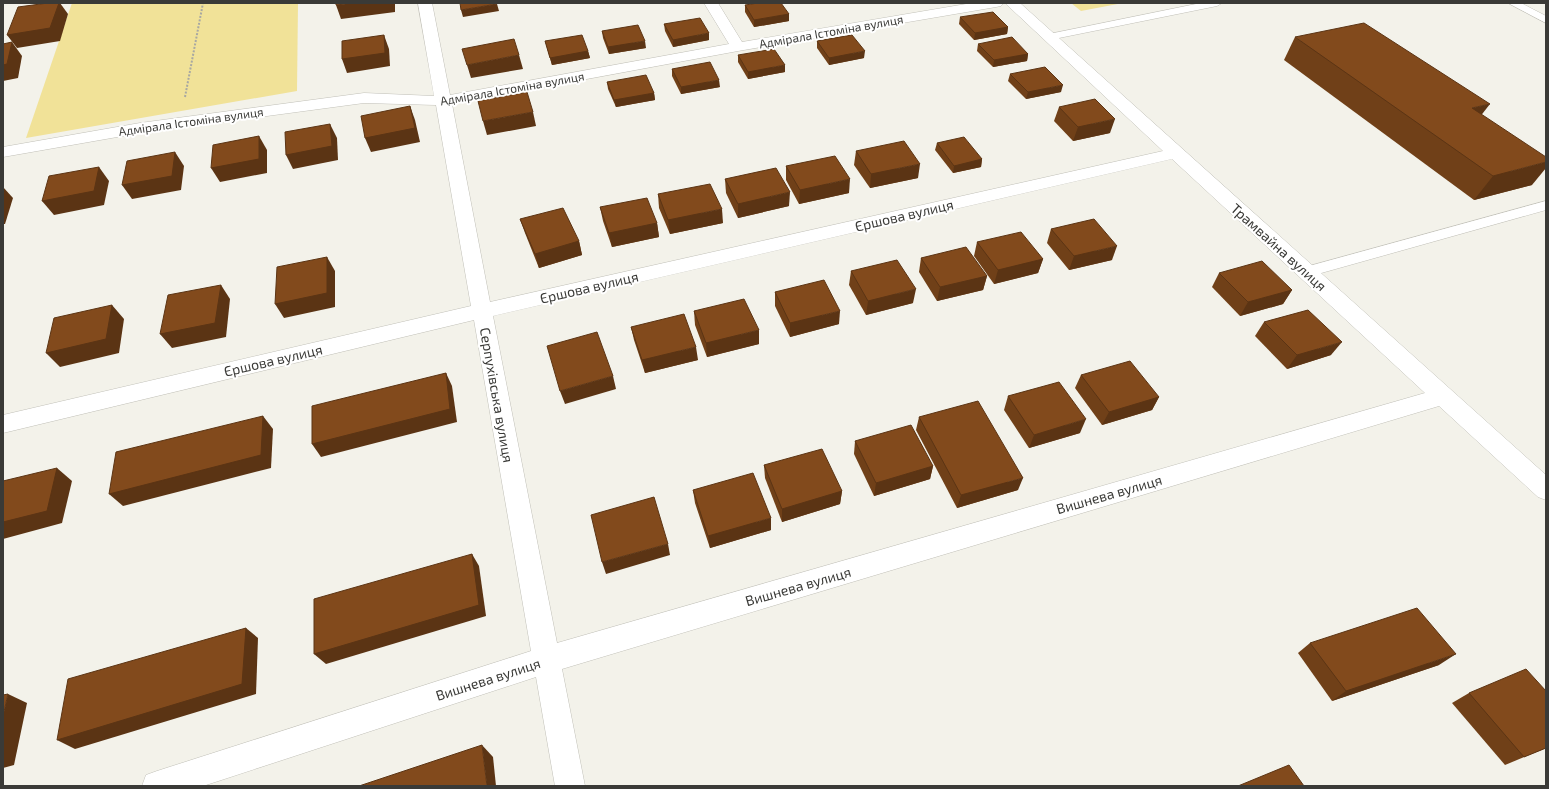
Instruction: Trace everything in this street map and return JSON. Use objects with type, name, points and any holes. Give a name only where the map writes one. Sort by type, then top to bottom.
[{"type":"street","name":"Серпухівська вулиця","points":[[425,3],[570,786]]},
{"type":"street","points":[[710,3],[738,47]]},
{"type":"street","name":"Адмірала Істоміна вулиця","points":[[3,152],[181,122],[364,98],[397,98],[443,101],[738,47],[996,3]]},
{"type":"street","name":"Трамвайна вулиця","points":[[1012,3],[1546,490]]},
{"type":"street","name":"Єршова вулиця","points":[[3,424],[482,311],[1175,153]]},
{"type":"street","name":"Вишнева вулиця","points":[[157,786],[546,660],[1443,396]]},
{"type":"lane","points":[[1049,37],[1216,3]]},
{"type":"lane","points":[[1513,3],[1546,20]]},
{"type":"lane","points":[[1307,272],[1546,205]]},
{"type":"path","points":[[181,122],[203,3]]},
{"type":"shaded area","points":[[72,3],[298,3],[297,91],[26,138]]},
{"type":"shaded area","points":[[1071,3],[1123,3],[1081,11]]},
{"type":"building","points":[[59,3],[50,28],[7,35],[18,7]]},
{"type":"building","points":[[336,3],[355,3],[336,5]]},
{"type":"building","points":[[460,3],[497,3],[497,4],[461,10]]},
{"type":"building","points":[[758,3],[781,3],[789,14],[754,20],[745,5]]},
{"type":"building","points":[[993,12],[1008,27],[975,33],[960,17]]},
{"type":"building","points":[[700,18],[709,33],[673,40],[664,24]]},
{"type":"building","points":[[1364,23],[1490,104],[1472,108],[1546,157],[1546,162],[1493,176],[1295,37]]},
{"type":"building","points":[[638,25],[645,41],[608,47],[602,31]]},
{"type":"building","points":[[384,35],[385,53],[342,59],[342,41]]},
{"type":"building","points":[[582,35],[588,51],[550,58],[545,41]]},
{"type":"building","points":[[852,35],[865,51],[829,58],[817,41]]},
{"type":"building","points":[[1012,37],[1028,54],[994,60],[978,44]]},
{"type":"building","points":[[514,39],[519,55],[467,65],[462,49]]},
{"type":"building","points":[[12,42],[7,64],[3,65],[3,44]]},
{"type":"building","points":[[774,49],[785,65],[748,72],[738,55]]},
{"type":"building","points":[[710,62],[719,80],[681,87],[672,69]]},
{"type":"building","points":[[1045,67],[1063,85],[1028,92],[1010,74]]},
{"type":"building","points":[[646,75],[654,93],[614,100],[607,82]]},
{"type":"building","points":[[527,92],[533,112],[483,121],[478,101]]},
{"type":"building","points":[[1095,99],[1115,119],[1078,127],[1059,107]]},
{"type":"building","points":[[410,106],[415,128],[365,138],[361,116]]},
{"type":"building","points":[[330,124],[332,146],[286,155],[285,132]]},
{"type":"building","points":[[259,136],[259,159],[211,168],[213,145]]},
{"type":"building","points":[[964,137],[982,159],[954,166],[937,143]]},
{"type":"building","points":[[904,141],[920,164],[871,174],[856,151]]},
{"type":"building","points":[[175,152],[172,176],[122,185],[127,161]]},
{"type":"building","points":[[835,156],[850,179],[800,190],[786,166]]},
{"type":"building","points":[[99,167],[94,191],[42,201],[49,176]]},
{"type":"building","points":[[776,168],[790,192],[738,204],[725,179]]},
{"type":"building","points":[[710,184],[722,209],[668,220],[658,194]]},
{"type":"building","points":[[647,198],[657,223],[609,233],[600,207]]},
{"type":"building","points":[[563,208],[579,241],[535,254],[520,219]]},
{"type":"building","points":[[1094,219],[1117,246],[1074,256],[1051,229]]},
{"type":"building","points":[[1021,232],[1043,259],[998,270],[977,242]]},
{"type":"building","points":[[966,247],[987,276],[940,287],[921,258]]},
{"type":"building","points":[[327,257],[327,293],[275,304],[277,267]]},
{"type":"building","points":[[897,260],[916,289],[868,301],[851,271]]},
{"type":"building","points":[[1262,261],[1292,290],[1248,302],[1219,273]]},
{"type":"building","points":[[824,280],[840,311],[790,323],[775,292]]},
{"type":"building","points":[[221,285],[215,323],[160,334],[168,295]]},
{"type":"building","points":[[744,299],[759,330],[706,343],[694,311]]},
{"type":"building","points":[[112,305],[106,339],[46,353],[54,318]]},
{"type":"building","points":[[1308,310],[1342,342],[1297,355],[1264,322]]},
{"type":"building","points":[[684,314],[696,347],[642,360],[631,327]]},
{"type":"building","points":[[597,332],[613,376],[560,391],[547,346]]},
{"type":"building","points":[[1130,361],[1159,397],[1109,412],[1081,375]]},
{"type":"building","points":[[446,373],[450,409],[312,444],[312,406]]},
{"type":"building","points":[[1059,382],[1086,419],[1034,435],[1008,396]]},
{"type":"building","points":[[978,401],[1023,478],[961,495],[919,417]]},
{"type":"building","points":[[263,416],[261,455],[109,494],[116,452]]},
{"type":"building","points":[[911,425],[933,466],[876,483],[855,441]]},
{"type":"building","points":[[822,449],[842,491],[782,509],[764,465]]},
{"type":"building","points":[[57,468],[47,511],[3,522],[3,481]]},
{"type":"building","points":[[753,473],[771,518],[708,536],[693,490]]},
{"type":"building","points":[[654,497],[668,544],[602,562],[591,515]]},
{"type":"building","points":[[472,554],[479,605],[314,654],[314,599]]},
{"type":"building","points":[[1417,608],[1456,654],[1346,691],[1310,643]]},
{"type":"building","points":[[246,628],[242,684],[57,740],[68,679]]},
{"type":"building","points":[[1526,669],[1546,691],[1546,748],[1524,757],[1469,693]]},
{"type":"building","points":[[8,694],[3,716],[3,695]]},
{"type":"building","points":[[482,745],[487,786],[359,786]]},
{"type":"building","points":[[1289,765],[1304,786],[1238,786]]}]
